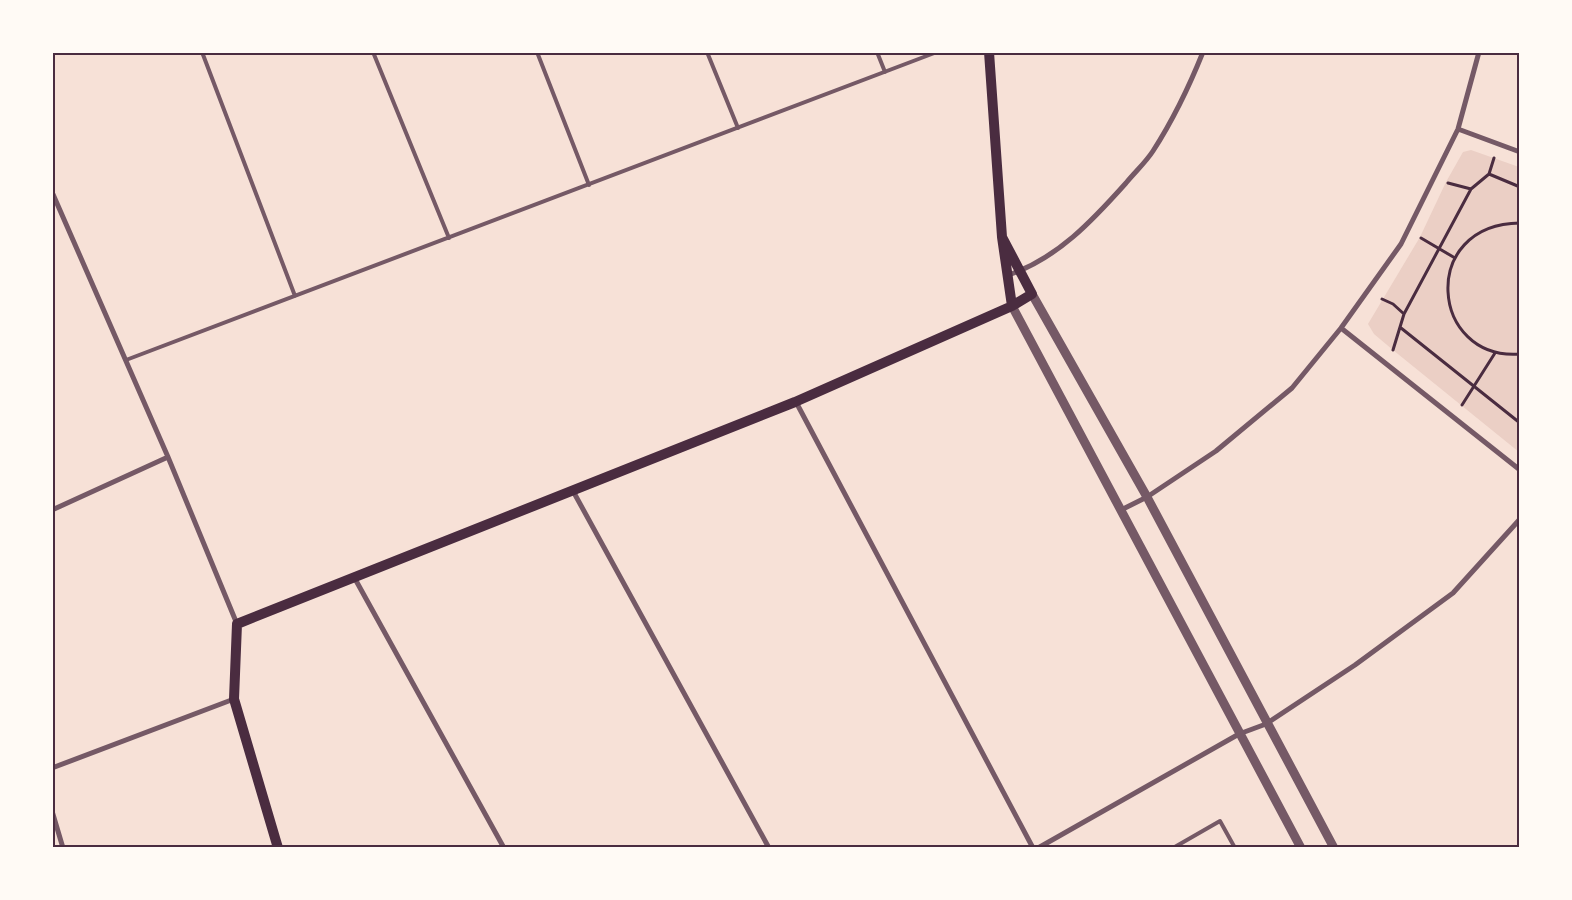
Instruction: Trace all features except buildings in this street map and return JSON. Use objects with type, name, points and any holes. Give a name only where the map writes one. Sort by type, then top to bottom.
[{"type":"main road","points":[[989,52],[1002,238],[1012,306]]},
{"type":"main road","points":[[278,848],[234,698],[237,624],[795,402],[1012,306],[1032,294],[1002,238]]},
{"type":"street","points":[[1008,275],[1020,271],[1074,238],[1102,210],[1152,153],[1191,84],[1203,52]]},
{"type":"street","points":[[1121,510],[1147,497],[1216,451],[1292,388],[1341,328],[1401,244],[1458,129],[1479,52]]},
{"type":"street","points":[[1458,129],[1520,152]]},
{"type":"street","points":[[52,192],[168,457],[237,624]]},
{"type":"street","points":[[1032,294],[1147,497],[1266,724],[1334,848]]},
{"type":"street","points":[[1012,306],[1159,578],[1239,734],[1301,848]]},
{"type":"street","points":[[1341,328],[1520,470]]},
{"type":"street","points":[[795,402],[1033,848]]},
{"type":"street","points":[[52,510],[168,457]]},
{"type":"street","points":[[573,490],[769,848]]},
{"type":"street","points":[[1038,848],[1239,734],[1266,724],[1355,665],[1453,592],[1520,518]]},
{"type":"street","points":[[354,577],[504,848]]},
{"type":"street","points":[[52,768],[234,698]]},
{"type":"street","points":[[52,811],[63,848]]},
{"type":"lane","points":[[202,52],[295,296]]},
{"type":"lane","points":[[374,52],[449,238]]},
{"type":"lane","points":[[537,52],[589,185]]},
{"type":"lane","points":[[707,52],[738,128]]},
{"type":"lane","points":[[877,52],[885,72]]},
{"type":"lane","points":[[126,360],[937,52]]},
{"type":"lane","points":[[1173,848],[1220,821],[1235,848]]},
{"type":"path","points":[[1393,350],[1404,314],[1472,189],[1489,174],[1494,158]]},
{"type":"path","points":[[1489,174],[1520,187]]},
{"type":"path","points":[[1446,182],[1472,189]]},
{"type":"path","points":[[1520,223],[1501,223],[1481,230],[1464,243],[1455,258],[1447,281],[1448,302],[1456,322],[1469,338],[1495,353],[1520,354]]},
{"type":"path","points":[[1420,237],[1455,258]]},
{"type":"path","points":[[1382,299],[1393,304],[1404,314]]},
{"type":"path","points":[[1401,328],[1520,424]]},
{"type":"path","points":[[1462,405],[1495,353]]},
{"type":"shaded area","points":[[1471,150],[1519,167],[1519,452],[1374,334],[1368,324],[1420,237],[1446,182],[1463,152]]}]
